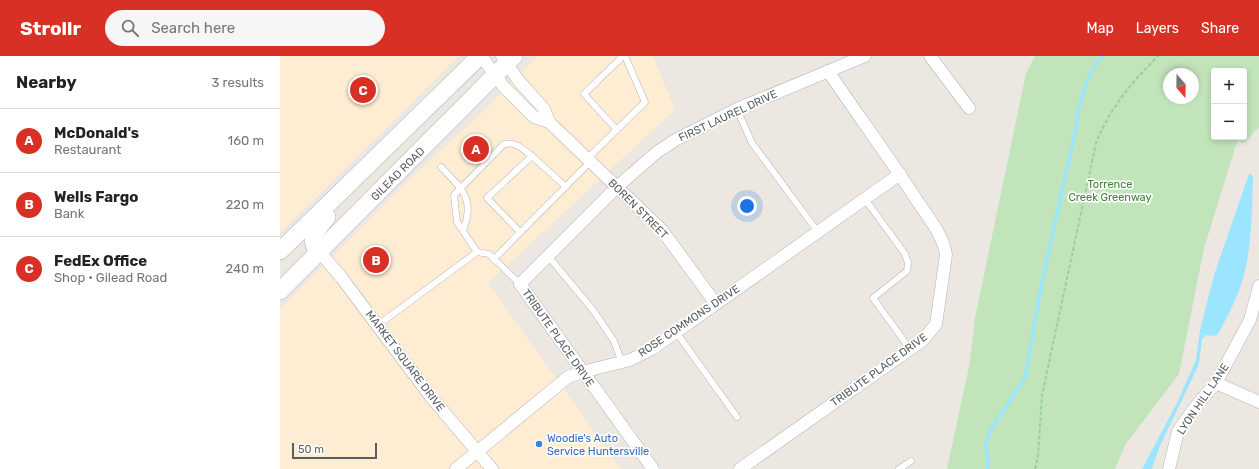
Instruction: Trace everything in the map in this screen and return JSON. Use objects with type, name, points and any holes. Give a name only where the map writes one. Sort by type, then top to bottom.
[{"type":"main road","points":[[280,250],[481,56]]},
{"type":"main road","name":"GILEAD ROAD","points":[[280,290],[495,76],[508,59]]},
{"type":"main road","points":[[319,251],[313,240],[316,230],[371,162]]},
{"type":"street","name":"BOREN STREET","points":[[481,56],[495,76],[534,117],[549,122]]},
{"type":"street","name":"FIRST LAUREL DRIVE","points":[[520,284],[617,187],[657,152],[677,139],[736,109],[865,56]]},
{"type":"street","points":[[930,56],[969,108]]},
{"type":"street","name":"BOREN STREET","points":[[508,59],[518,80],[544,109],[549,122],[662,230],[716,304]]},
{"type":"street","name":"TRIBUTE PLACE DRIVE","points":[[740,469],[910,349],[930,333],[936,324],[946,255],[939,235],[900,174],[828,71]]},
{"type":"street","name":"ROSE COMMONS DRIVE","points":[[456,469],[568,377],[582,372],[622,363],[652,349],[900,174]]},
{"type":"street","name":"MARKET SQUARE DRIVE","points":[[319,251],[342,277],[431,396],[492,469]]},
{"type":"street","name":"TRIBUTE PLACE DRIVE","points":[[520,284],[653,469]]},
{"type":"street","name":"LYON HILL LANE","points":[[1169,469],[1178,431],[1196,406],[1216,383],[1250,320],[1256,306],[1259,286]]},
{"type":"street","points":[[1216,383],[1259,402]]},
{"type":"lane","points":[[494,259],[566,187],[617,130],[645,102],[624,56],[584,94],[617,130]]},
{"type":"lane","points":[[736,109],[752,143],[818,232]]},
{"type":"lane","points":[[477,252],[457,222],[454,195],[504,144],[511,142],[518,145],[566,187]]},
{"type":"lane","points":[[520,232],[487,198],[532,156]]},
{"type":"lane","points":[[441,167],[461,188],[469,207],[468,217],[463,230]]},
{"type":"lane","points":[[865,199],[905,254],[908,263],[907,271],[873,298],[910,349]]},
{"type":"lane","points":[[378,325],[477,252],[489,254],[520,284]]},
{"type":"lane","points":[[548,256],[593,310],[614,341],[622,363]]},
{"type":"lane","points":[[676,332],[737,417]]},
{"type":"lane","points":[[899,469],[910,461]]},
{"type":"path","points":[[1035,469],[1038,456],[1042,394],[1096,144],[1104,124],[1114,107],[1133,82],[1158,56]]},
{"type":"shaded area","points":[[280,56],[459,56],[280,233]]},
{"type":"shaded area","points":[[537,56],[653,56],[675,110],[488,283],[621,469],[280,469],[280,309],[417,172],[486,109]]},
{"type":"green space","name":"Torrence Creek Greenway","points":[[1035,56],[1259,56],[1259,127],[1247,140],[1247,68],[1211,68],[1211,140],[1238,140],[1204,248],[1179,374],[1125,445],[1115,469],[947,469],[969,367],[975,318],[1026,73]]},
{"type":"green space","name":"Torrence Creek Greenway","points":[[1240,140],[1247,140],[1244,143]]},
{"type":"water","points":[[1249,174],[1253,176],[1252,212],[1247,259],[1240,287],[1218,334],[1215,336],[1206,335],[1202,339],[1199,364],[1159,448],[1152,469],[1142,469],[1177,403],[1196,360],[1200,330],[1215,272]]},
{"type":"waterway","points":[[988,469],[986,445],[990,431],[1025,378],[1041,287],[1080,106],[1088,79],[1102,56]]},
{"type":"place","name":"FedEx Office","points":[[363,90]]},
{"type":"place","name":"McDonald's","points":[[476,149]]},
{"type":"place","name":"Wells Fargo","points":[[376,260]]},
{"type":"place","name":"Woodie's Auto Service Huntersville","points":[[539,444]]}]
